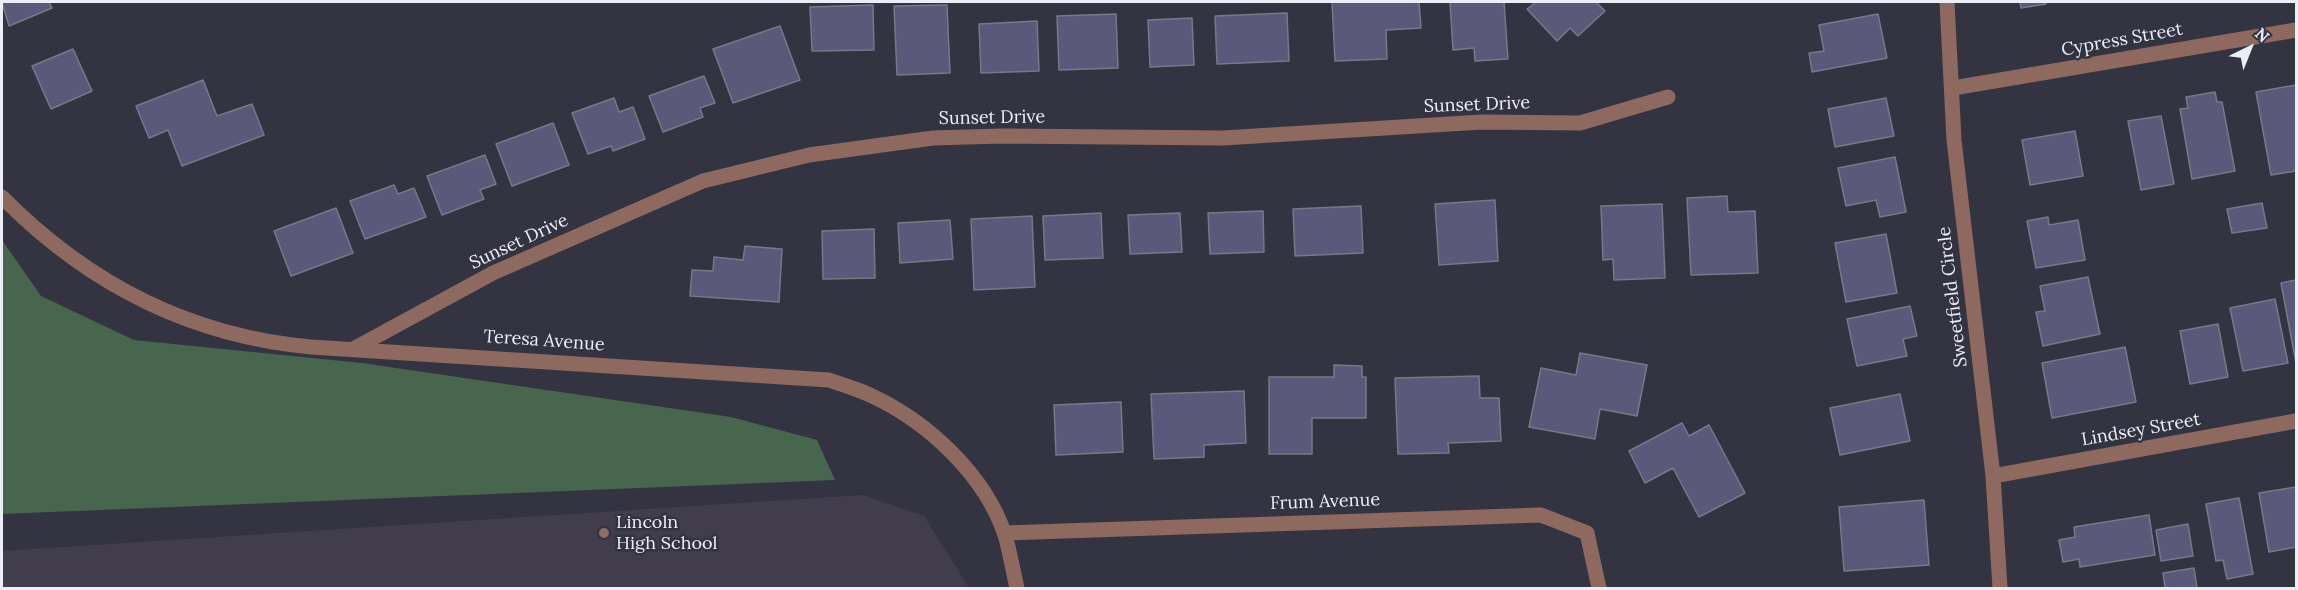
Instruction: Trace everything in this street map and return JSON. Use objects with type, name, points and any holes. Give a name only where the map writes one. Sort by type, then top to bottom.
[{"type":"street","name":"Sweetfield Circle","points":[[1947,2],[1954,140],[1993,476],[2001,588]]},
{"type":"street","name":"Cypress Street","points":[[1953,88],[2296,30]]},
{"type":"street","name":"Sunset Drive","points":[[355,348],[493,273],[703,181],[809,155],[933,138],[1002,136],[1222,138],[1482,122],[1580,123],[1668,97]]},
{"type":"street","name":"Teresa Avenue","points":[[2,197],[36,231],[88,271],[147,304],[199,324],[240,336],[290,345],[829,380],[872,396],[921,425],[961,463],[986,496],[1004,533],[1017,588]]},
{"type":"street","name":"Lindsey Street","points":[[1993,476],[2296,422]]},
{"type":"street","name":"Frum Avenue","points":[[1004,533],[1542,515],[1587,533],[1599,588]]},
{"type":"shaded area","name":"Lincoln High School","points":[[863,495],[924,516],[969,588],[2,588],[2,551]]},
{"type":"green space","points":[[2,240],[41,296],[134,340],[362,363],[731,417],[817,440],[835,480],[2,514]]},
{"type":"building","points":[[2,2],[49,2],[52,8],[9,26]]},
{"type":"building","points":[[1332,2],[1419,2],[1421,28],[1386,30],[1387,59],[1335,61]]},
{"type":"building","points":[[1450,2],[1504,2],[1508,59],[1475,61],[1474,48],[1453,50]]},
{"type":"building","points":[[1536,2],[1596,2],[1605,11],[1578,36],[1570,28],[1557,41],[1527,9]]},
{"type":"building","points":[[2020,2],[2045,2],[2046,4],[2021,8]]},
{"type":"building","points":[[873,5],[874,50],[812,51],[810,7]]},
{"type":"building","points":[[947,5],[950,73],[897,75],[894,6]]},
{"type":"building","points":[[1287,13],[1289,61],[1217,64],[1215,16]]},
{"type":"building","points":[[1116,14],[1118,68],[1059,70],[1057,16]]},
{"type":"building","points":[[1878,14],[1887,58],[1812,72],[1809,53],[1824,51],[1819,25]]},
{"type":"building","points":[[1192,18],[1194,65],[1150,67],[1148,20]]},
{"type":"building","points":[[1037,21],[1039,71],[981,73],[979,24]]},
{"type":"building","points":[[780,26],[800,80],[733,103],[713,49]]},
{"type":"building","points":[[73,49],[92,91],[51,109],[32,66]]},
{"type":"building","points":[[704,76],[715,103],[700,108],[703,117],[663,132],[649,96]]},
{"type":"building","points":[[203,80],[217,116],[252,104],[264,135],[182,166],[168,130],[149,138],[136,106]]},
{"type":"building","points":[[2296,85],[2296,171],[2271,175],[2256,92]]},
{"type":"building","points":[[2215,92],[2217,102],[2222,102],[2235,171],[2192,179],[2180,109],[2188,108],[2186,97]]},
{"type":"building","points":[[614,98],[619,112],[633,107],[645,139],[613,151],[611,146],[588,154],[572,113]]},
{"type":"building","points":[[1886,98],[1894,136],[1835,147],[1828,109]]},
{"type":"building","points":[[2161,116],[2174,184],[2141,190],[2128,121]]},
{"type":"building","points":[[553,123],[569,165],[512,186],[496,144]]},
{"type":"building","points":[[2075,131],[2083,176],[2030,185],[2022,140]]},
{"type":"building","points":[[485,155],[496,184],[480,190],[484,199],[442,215],[427,176]]},
{"type":"building","points":[[1895,157],[1906,212],[1880,217],[1876,200],[1846,206],[1838,168]]},
{"type":"building","points":[[394,185],[398,194],[414,188],[426,217],[365,239],[350,201]]},
{"type":"building","points":[[1727,196],[1728,212],[1755,211],[1758,273],[1691,275],[1687,198]]},
{"type":"building","points":[[1495,200],[1498,261],[1439,265],[1435,204]]},
{"type":"building","points":[[2262,203],[2267,228],[2232,233],[2227,209]]},
{"type":"building","points":[[1662,204],[1665,278],[1614,280],[1613,259],[1603,260],[1601,206]]},
{"type":"building","points":[[1361,206],[1363,253],[1295,256],[1293,209]]},
{"type":"building","points":[[336,208],[353,253],[291,276],[274,231]]},
{"type":"building","points":[[1263,211],[1264,252],[1210,254],[1208,213]]},
{"type":"building","points":[[1101,213],[1103,258],[1045,260],[1043,216]]},
{"type":"building","points":[[1180,213],[1182,252],[1130,254],[1128,215]]},
{"type":"building","points":[[1032,216],[1035,287],[974,290],[971,219]]},
{"type":"building","points":[[2048,217],[2049,225],[2078,220],[2085,260],[2036,268],[2027,221]]},
{"type":"building","points":[[950,220],[953,259],[900,263],[898,223]]},
{"type":"building","points":[[874,229],[875,278],[823,279],[822,231]]},
{"type":"building","points":[[1886,234],[1897,293],[1846,302],[1835,243]]},
{"type":"building","points":[[745,246],[782,249],[779,302],[690,296],[692,270],[713,271],[714,257],[743,260]]},
{"type":"building","points":[[2088,277],[2100,334],[2043,346],[2036,312],[2045,311],[2040,286]]},
{"type":"building","points":[[2296,280],[2296,363],[2281,283]]},
{"type":"building","points":[[2275,299],[2288,363],[2243,371],[2230,308]]},
{"type":"building","points":[[1910,306],[1917,336],[1903,339],[1907,356],[1857,366],[1847,319]]},
{"type":"building","points":[[2218,324],[2228,377],[2190,384],[2180,331]]},
{"type":"building","points":[[2125,347],[2136,402],[2052,418],[2042,363]]},
{"type":"building","points":[[1580,353],[1647,365],[1637,416],[1600,409],[1595,439],[1529,427],[1541,368],[1576,375]]},
{"type":"building","points":[[1334,365],[1362,366],[1362,377],[1366,377],[1366,418],[1312,418],[1312,454],[1269,454],[1269,377],[1334,377]]},
{"type":"building","points":[[1479,376],[1480,398],[1499,398],[1501,441],[1448,443],[1449,453],[1398,454],[1395,378]]},
{"type":"building","points":[[1244,391],[1246,443],[1204,445],[1204,457],[1154,459],[1151,394]]},
{"type":"building","points":[[1900,394],[1910,441],[1840,455],[1830,408]]},
{"type":"building","points":[[1121,402],[1123,452],[1056,455],[1054,405]]},
{"type":"building","points":[[1682,423],[1689,436],[1709,425],[1745,493],[1699,517],[1673,468],[1645,483],[1629,451]]},
{"type":"building","points":[[2296,487],[2296,547],[2269,552],[2259,493]]},
{"type":"building","points":[[2239,498],[2253,574],[2227,579],[2223,560],[2216,561],[2206,504]]},
{"type":"building","points":[[1924,500],[1929,565],[1844,571],[1839,507]]},
{"type":"building","points":[[2149,515],[2155,555],[2080,567],[2079,559],[2063,562],[2059,540],[2075,537],[2074,527]]},
{"type":"building","points":[[2188,524],[2193,556],[2161,561],[2156,530]]},
{"type":"building","points":[[2194,568],[2197,588],[2165,588],[2163,573]]},
{"type":"place","name":"Lincoln High School","points":[[604,533]]}]
